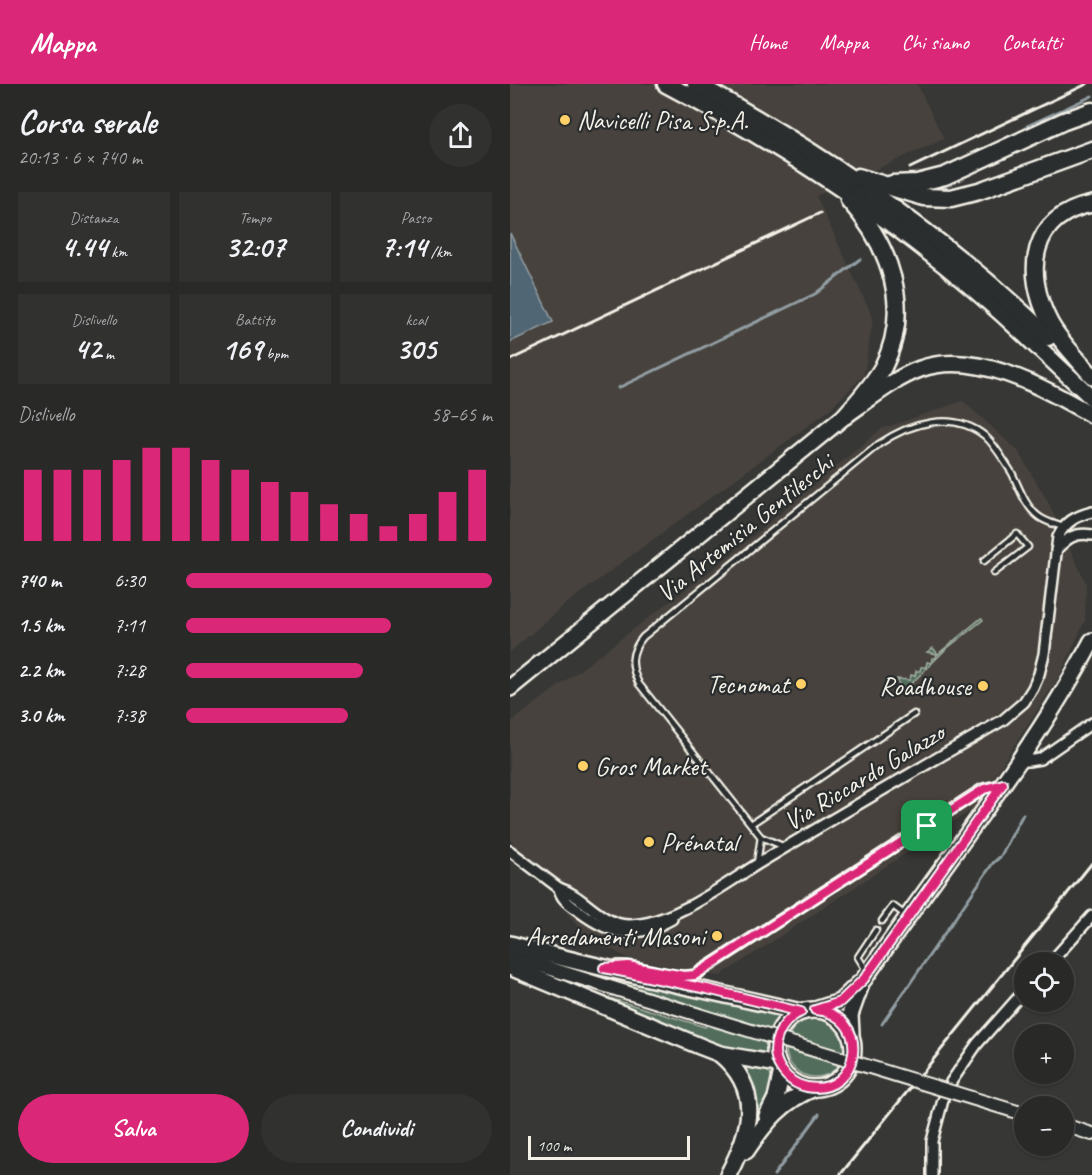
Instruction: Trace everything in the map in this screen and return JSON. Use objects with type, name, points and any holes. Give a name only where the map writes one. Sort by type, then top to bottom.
[{"type":"highway","points":[[666,84],[834,174],[924,197],[964,195],[1092,150]]},
{"type":"highway","points":[[696,84],[780,132],[834,174],[980,274],[1047,338]]},
{"type":"highway","points":[[883,185],[917,183],[945,176],[1071,118],[1092,111]]},
{"type":"highway","points":[[834,174],[877,238],[891,271],[896,299],[894,330],[889,352],[874,382],[846,415]]},
{"type":"main road","points":[[1092,204],[1072,210],[1053,221],[1039,246],[1035,265],[1037,292],[1047,338],[1092,398]]},
{"type":"main road","points":[[1047,338],[1092,377]]},
{"type":"main road","points":[[510,688],[846,415],[905,376],[932,365],[973,364],[1021,380],[1092,415]]},
{"type":"main road","points":[[729,1175],[761,1128],[776,1098],[780,1068],[775,1048],[778,1033],[788,1020],[808,1011],[840,1002],[866,976],[1003,784],[1075,674],[1092,641]]},
{"type":"main road","points":[[510,944],[604,968],[808,1011],[827,1011],[837,1016],[851,1034]]},
{"type":"main road","points":[[512,960],[720,1054],[780,1068],[796,1084],[815,1088]]},
{"type":"main road","points":[[761,1128],[799,1094],[836,1082],[847,1070],[854,1050],[850,1014],[866,976]]},
{"type":"main road","points":[[720,1054],[736,1071],[747,1092],[749,1107],[743,1143],[729,1175]]},
{"type":"street","points":[[1063,527],[1076,518],[1092,512]]},
{"type":"street","name":"Via Riccardo Galazzo","points":[[510,851],[559,888],[567,891],[610,921],[624,925],[641,924],[683,909],[1003,720],[1024,702],[1036,683],[1044,654],[1055,552],[1063,527]]},
{"type":"street","points":[[1055,552],[1070,537],[1081,534],[1092,535]]},
{"type":"street","points":[[1017,761],[1028,762],[1040,759],[1092,723]]},
{"type":"street","points":[[604,968],[628,966],[688,976],[695,975],[984,789],[1003,784]]},
{"type":"street","points":[[1060,952],[1092,916]]},
{"type":"street","points":[[512,960],[1014,1111]]},
{"type":"street","points":[[706,969],[707,989]]},
{"type":"street","points":[[951,1082],[973,1049],[1014,1002]]},
{"type":"street","points":[[932,1175],[932,1141],[943,1100]]},
{"type":"street","points":[[1074,1128],[1092,1134]]},
{"type":"lane","name":"Via Artemisia Gentileschi","points":[[761,837],[639,684],[632,663],[634,649],[648,632],[886,440],[922,424],[937,421],[958,423],[984,435],[1003,459],[1033,512],[1043,520],[1063,527]]},
{"type":"lane","points":[[984,561],[1017,534],[1028,547],[994,573]]},
{"type":"lane","points":[[751,824],[914,714]]},
{"type":"lane","points":[[756,865],[761,837],[787,848]]},
{"type":"lane","points":[[882,921],[893,906],[908,917]]},
{"type":"lane","points":[[866,976],[858,957],[876,930]]},
{"type":"shaded area","points":[[510,84],[917,84],[944,139],[816,196],[873,318],[864,375],[828,411],[567,603],[510,652],[510,342],[553,322],[510,233]]},
{"type":"shaded area","points":[[963,401],[1018,451],[1047,500],[1086,583],[1085,621],[1060,675],[973,809],[720,976],[628,958],[585,936],[510,839],[510,723],[718,565],[881,429]]},
{"type":"green space","points":[[981,618],[983,620],[945,650],[906,689],[900,687],[897,679],[910,680],[911,675],[915,676],[916,671],[920,671],[921,667],[926,667],[927,662],[931,663],[932,658],[936,658],[937,654],[927,652],[933,648],[938,654]]},
{"type":"green space","points":[[547,959],[783,1012],[769,1033],[766,1058],[724,1050],[541,977],[705,1027],[710,1011]]},
{"type":"green space","points":[[809,1019],[821,1019],[836,1027],[844,1042],[844,1054],[836,1069],[821,1077],[809,1077],[794,1069],[786,1054],[786,1042],[794,1027]]},
{"type":"green space","points":[[738,1063],[761,1067],[769,1072],[772,1079],[770,1096],[751,1128]]},
{"type":"water","points":[[510,233],[553,322],[510,342]]},
{"type":"waterway","points":[[1027,126],[1092,96]]},
{"type":"waterway","points":[[618,388],[815,294],[860,259]]},
{"type":"waterway","points":[[882,1024],[993,863],[1001,856],[1023,814]]},
{"type":"waterway","points":[[774,1175],[819,1114]]},
{"type":"railway","points":[[910,168],[1087,84]]},
{"type":"railway","points":[[510,360],[820,213]]},
{"type":"railway","points":[[840,1175],[1092,863]]},
{"type":"place","name":"Navicelli Pisa S.p.A.","points":[[565,120]]},
{"type":"place","name":"Tecnomat","points":[[801,684]]},
{"type":"place","name":"Roadhouse","points":[[983,686]]},
{"type":"place","name":"Gros Market","points":[[583,766]]},
{"type":"place","name":"Prénatal","points":[[649,842]]},
{"type":"place","name":"Arredamenti Masoni","points":[[717,936]]},
{"type":"route","points":[[1003,784],[864,979],[850,995],[840,1002],[815,1010],[832,1013],[841,1020],[853,1039],[854,1050],[850,1066],[840,1079],[831,1084],[808,1088],[796,1084],[786,1076],[778,1064],[775,1043],[778,1033],[788,1020],[801,1012],[707,989],[604,968],[628,966],[684,976],[695,975],[927,826],[984,789],[1003,784]]}]
